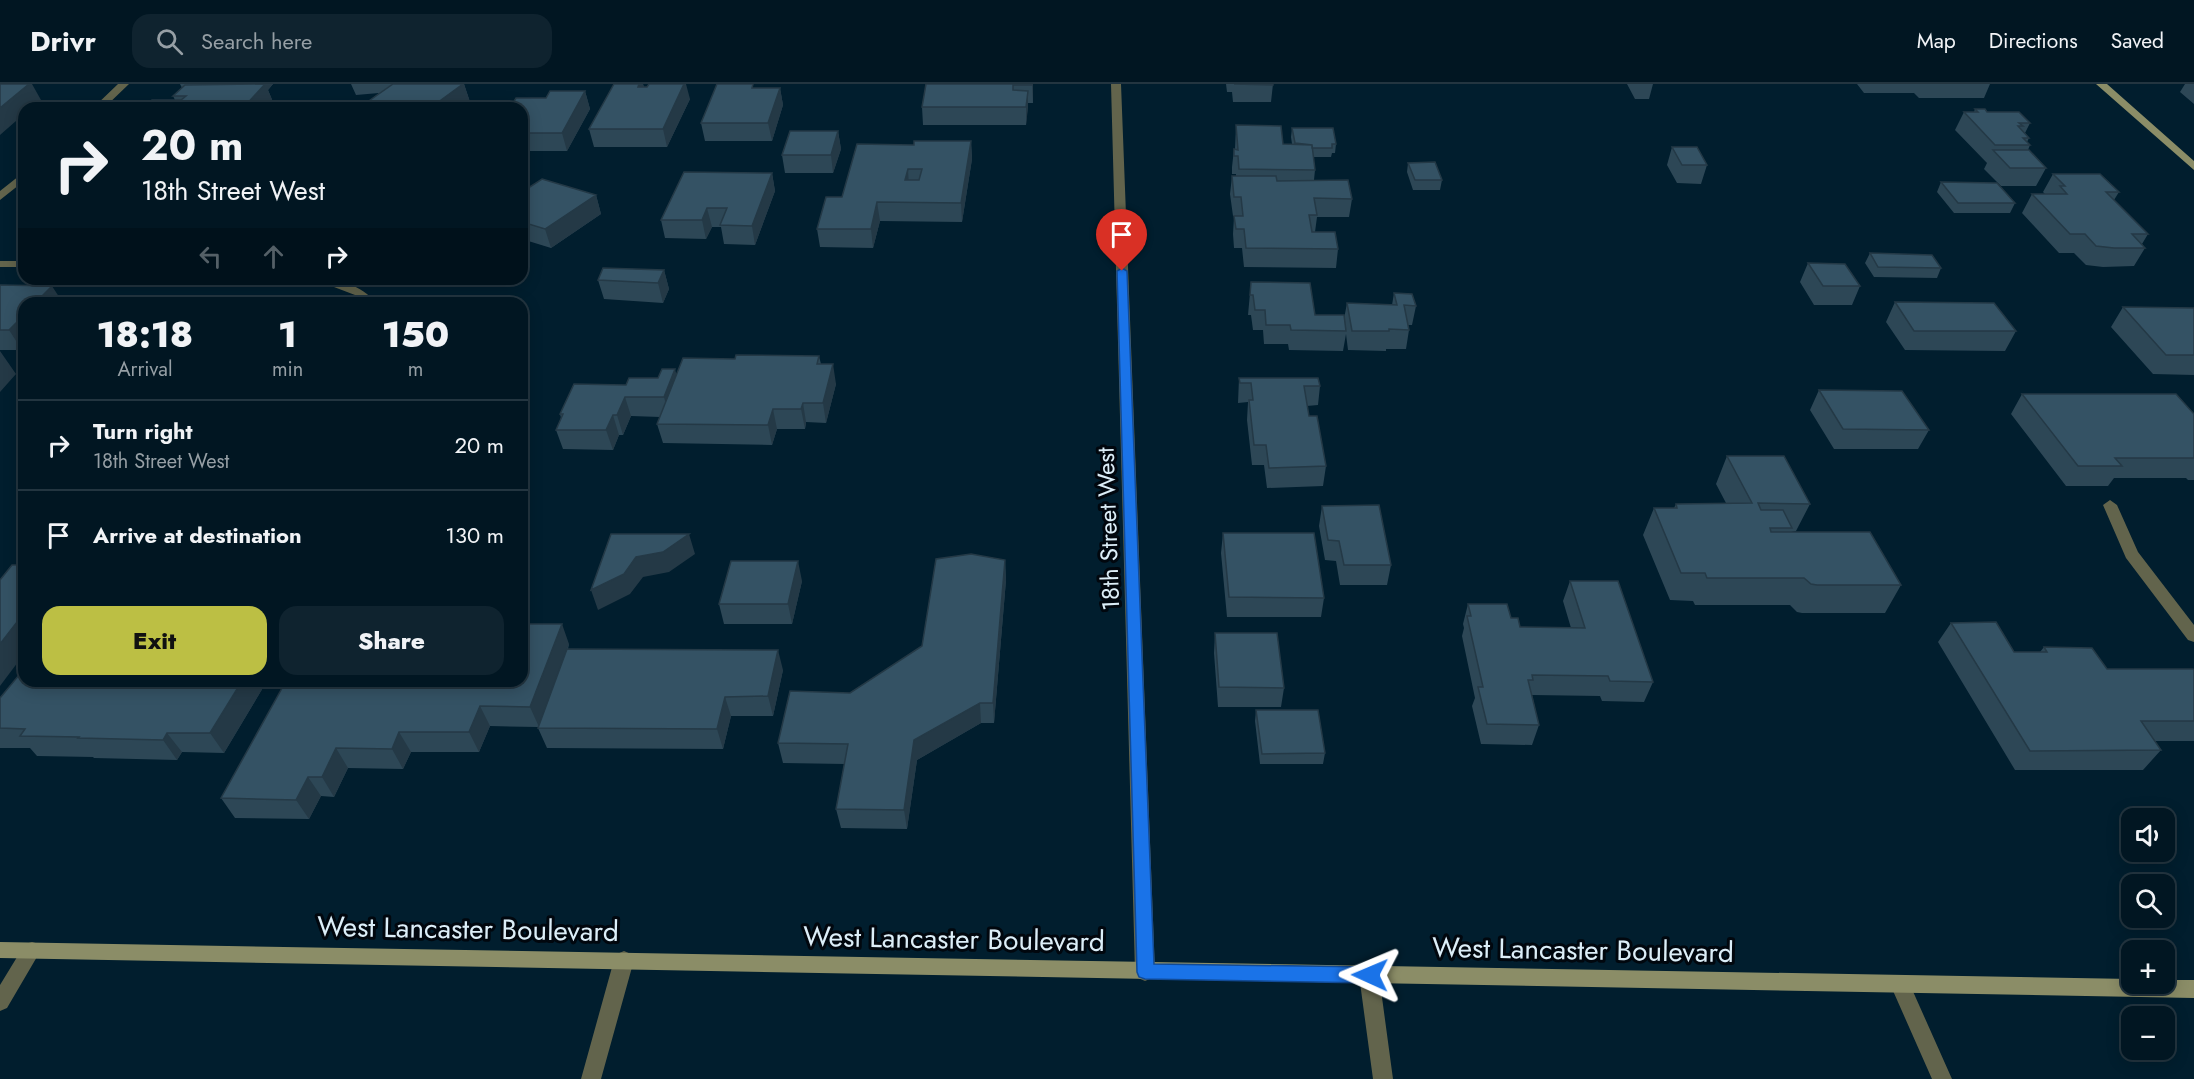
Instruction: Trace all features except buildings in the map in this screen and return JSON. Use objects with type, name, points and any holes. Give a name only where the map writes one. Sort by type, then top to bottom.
[{"type":"street","points":[[104,102],[124,84]]},
{"type":"street","name":"18th Street West","points":[[1116,84],[1145,972]]},
{"type":"street","points":[[2101,84],[2194,167]]},
{"type":"street","points":[[0,197],[18,180]]},
{"type":"street","points":[[0,264],[18,264]]},
{"type":"street","points":[[337,285],[359,292],[364,297]]},
{"type":"street","points":[[2110,505],[2131,554],[2194,636]]},
{"type":"street","name":"West Lancaster Boulevard","points":[[0,950],[2194,989]]},
{"type":"street","points":[[0,1002],[32,950]]},
{"type":"street","points":[[591,1079],[624,960]]},
{"type":"street","points":[[1370,975],[1383,1079]]},
{"type":"street","points":[[1900,984],[1942,1079]]},
{"type":"route","points":[[1122,271],[1145,972],[1370,975]]}]
